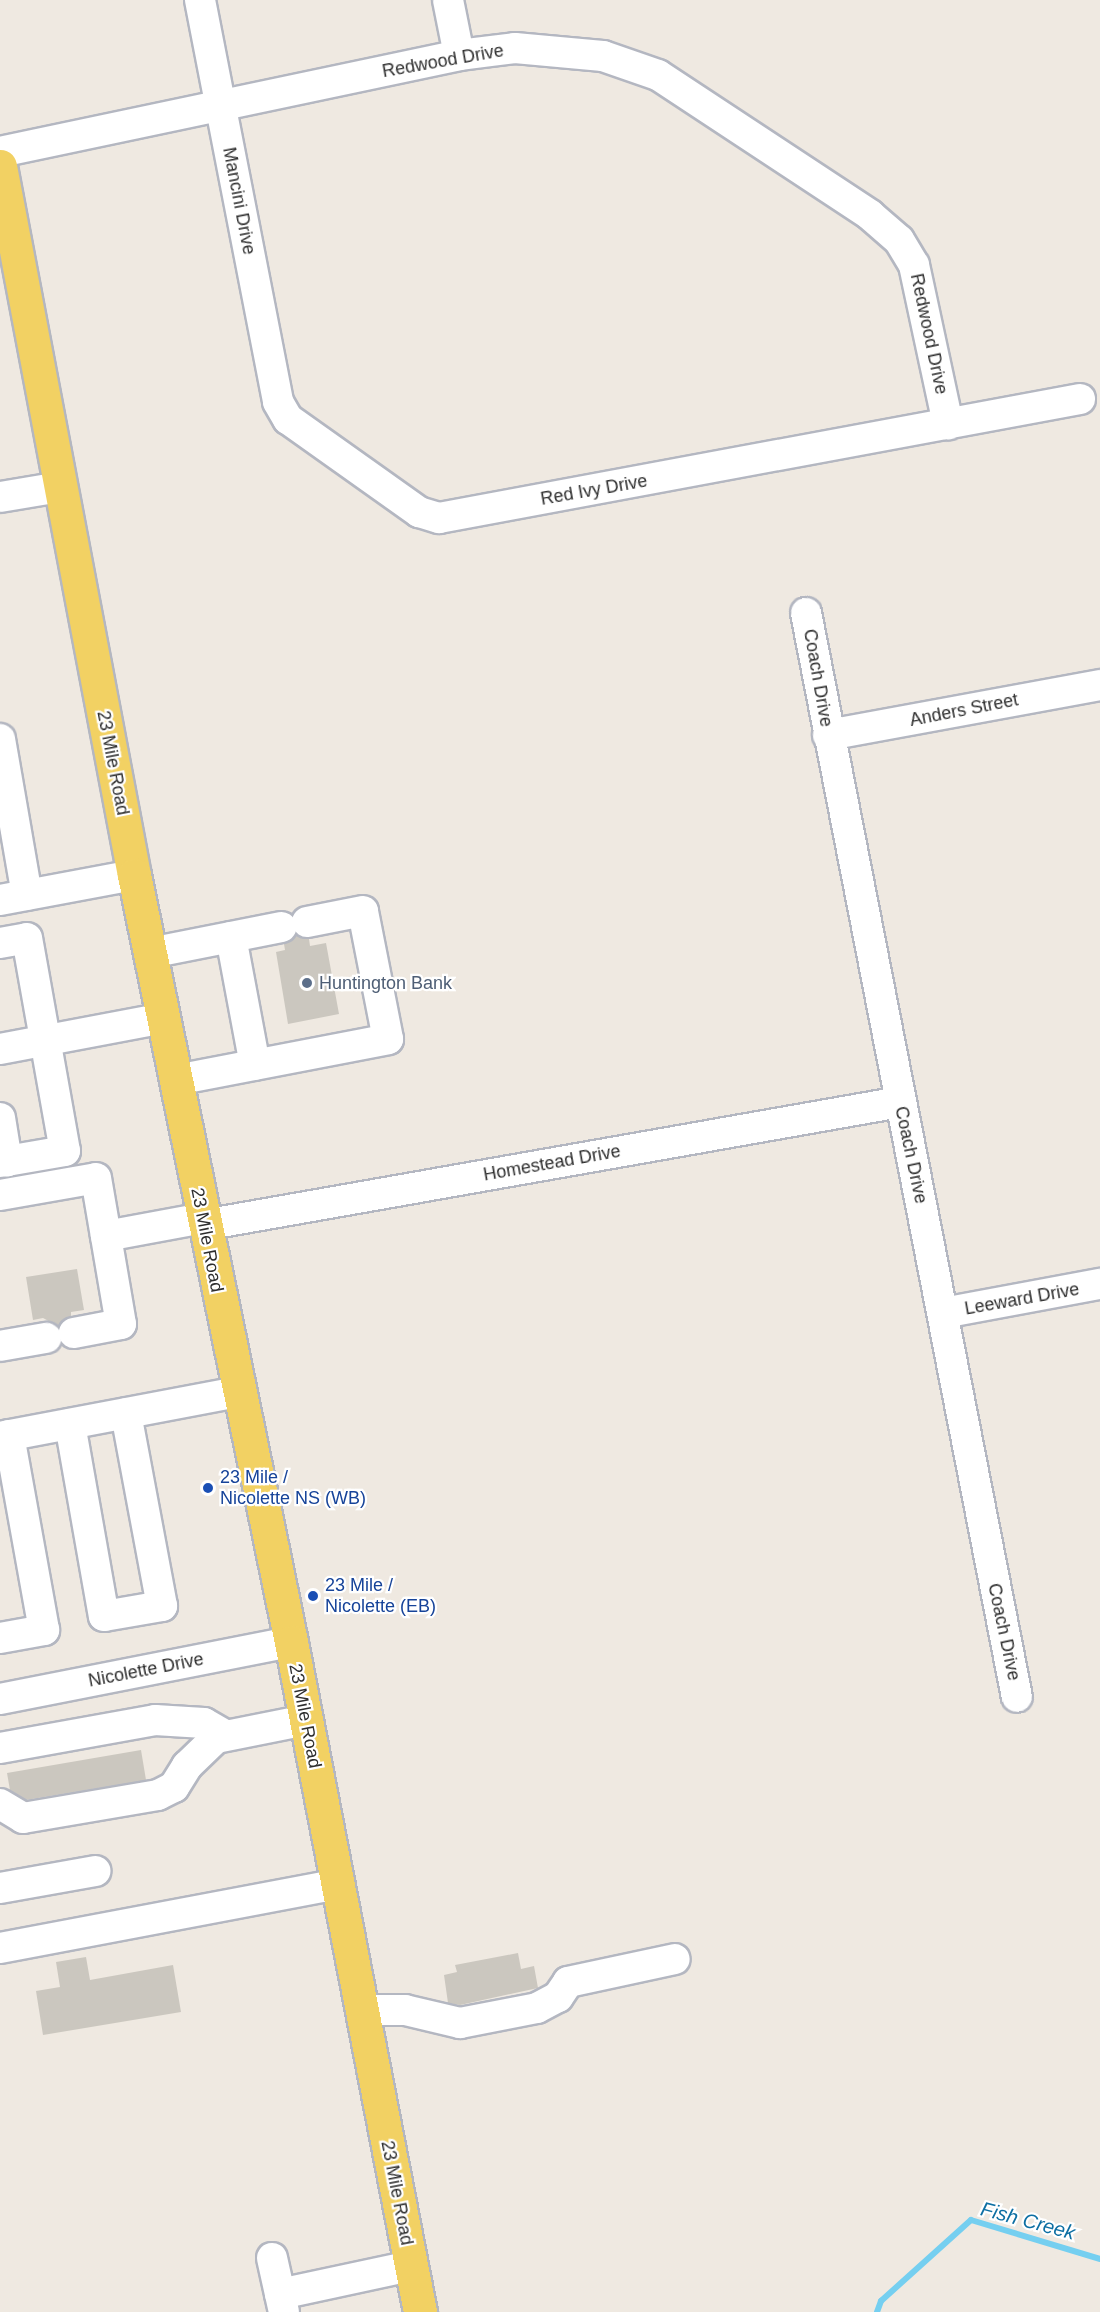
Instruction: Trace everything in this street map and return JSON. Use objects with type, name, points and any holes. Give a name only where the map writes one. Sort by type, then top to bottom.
[{"type":"main road","name":"23 Mile Road","points":[[0,166],[134,875],[203,1222],[291,1642],[420,2312]]},
{"type":"street","name":"Mancini Drive","points":[[200,0],[278,402]]},
{"type":"street","points":[[448,0],[459,55]]},
{"type":"street","name":"Redwood Drive","points":[[0,152],[221,103],[459,55],[515,48],[561,50],[603,56],[658,75],[870,215],[899,240],[914,265],[948,424]]},
{"type":"street","name":"Red Ivy Drive","points":[[278,402],[288,419],[386,492],[439,519],[1080,399]]},
{"type":"street","points":[[0,497],[60,487]]},
{"type":"street","name":"Coach Drive","points":[[806,613],[1017,1697]]},
{"type":"street","name":"Anders Street","points":[[828,735],[1100,685]]},
{"type":"street","points":[[0,739],[14,897],[134,875]]},
{"type":"street","points":[[150,953],[363,911],[388,1039],[176,1080]]},
{"type":"street","points":[[231,937],[255,1065]]},
{"type":"street","points":[[0,943],[27,938],[65,1150],[4,1162],[0,1118]]},
{"type":"street","points":[[0,1049],[164,1018]]},
{"type":"street","name":"Homestead Drive","points":[[106,1236],[203,1222],[900,1102]]},
{"type":"street","points":[[0,1195],[96,1178],[121,1324],[0,1346]]},
{"type":"street","name":"Leeward Drive","points":[[943,1313],[1100,1284]]},
{"type":"street","points":[[0,1638],[44,1630],[4,1436],[239,1392]]},
{"type":"street","points":[[70,1424],[104,1616],[162,1606],[126,1413]]},
{"type":"street","name":"Nicolette Drive","points":[[0,1699],[291,1642]]},
{"type":"street","points":[[0,1748],[155,1720],[204,1723],[225,1735]]},
{"type":"street","points":[[0,1804],[23,1818],[166,1792],[208,1744],[225,1735],[306,1720]]},
{"type":"street","points":[[0,1888],[95,1871]]},
{"type":"street","points":[[0,1948],[338,1884]]},
{"type":"street","points":[[362,2010],[405,2010],[460,2023],[537,2008],[558,1997],[568,1982],[675,1959]]},
{"type":"street","points":[[272,2258],[282,2303],[411,2266]]},
{"type":"building","name":"Huntington Bank","points":[[296,935],[309,939],[310,946],[326,943],[339,1014],[288,1024],[276,952],[285,950],[284,944]]},
{"type":"building","points":[[77,1269],[84,1310],[71,1312],[71,1316],[58,1326],[43,1318],[33,1320],[26,1277]]},
{"type":"building","points":[[141,1750],[146,1780],[26,1800],[10,1790],[7,1773]]},
{"type":"building","points":[[518,1953],[521,1969],[534,1966],[538,1988],[460,2005],[448,2003],[444,1975],[457,1972],[455,1965]]},
{"type":"building","points":[[86,1957],[90,1980],[173,1965],[181,2012],[43,2035],[36,1991],[60,1987],[56,1962]]},
{"type":"waterway","name":"Fish Creek","points":[[877,2312],[881,2301],[971,2220],[1100,2259]]},
{"type":"place","name":"Huntington Bank","points":[[307,983]]},
{"type":"place","name":"23 Mile / Nicolette NS (WB)","points":[[208,1488]]},
{"type":"place","name":"23 Mile / Nicolette (EB)","points":[[313,1596]]}]
